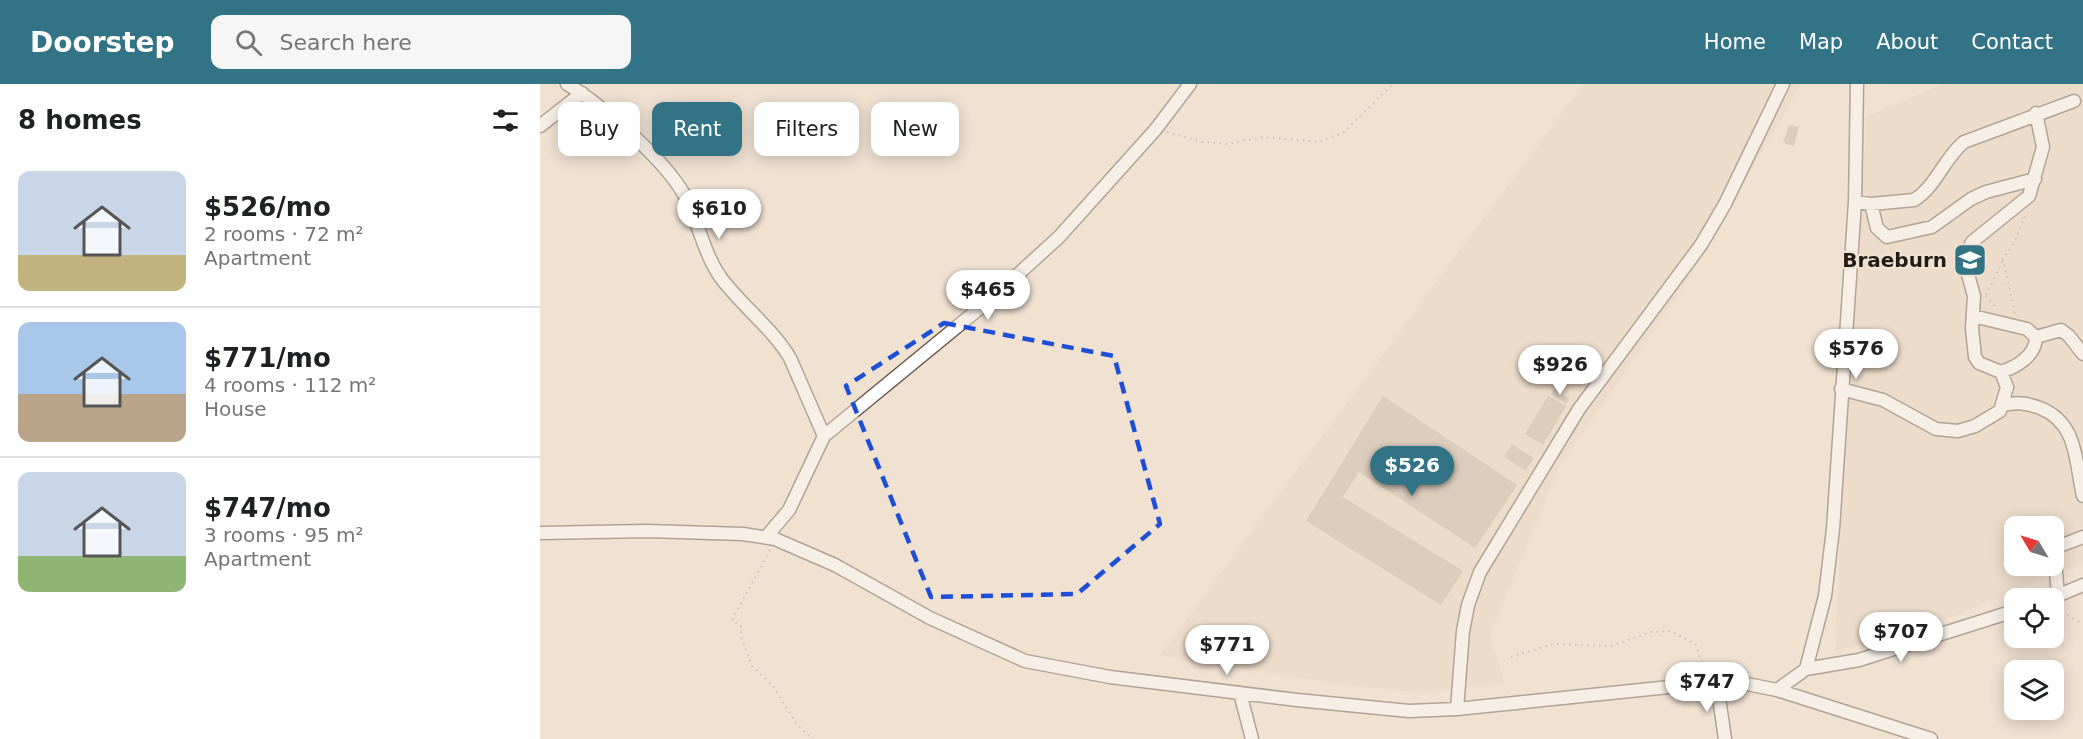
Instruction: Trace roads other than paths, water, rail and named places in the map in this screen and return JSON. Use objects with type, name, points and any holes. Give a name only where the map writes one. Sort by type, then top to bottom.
[{"type":"street","points":[[567,84],[582,93],[623,128],[664,168],[679,188],[711,263],[749,312],[783,346],[824,436]]},
{"type":"street","points":[[770,538],[789,510],[813,454],[824,436],[992,298],[1042,252],[1156,129],[1190,84]]},
{"type":"street","points":[[1457,709],[1463,631],[1468,605],[1480,572],[1579,409],[1701,245],[1725,204],[1783,84]]},
{"type":"street","points":[[1806,669],[1826,596],[1833,530],[1855,202],[1857,84]]},
{"type":"street","points":[[540,126],[582,93]]},
{"type":"street","points":[[1855,202],[1871,204],[1914,200],[1926,190],[1951,153],[1964,142],[2036,113],[2074,101]]},
{"type":"street","points":[[2036,113],[2043,147],[2029,196],[1986,230],[1966,252],[1964,267],[1974,296],[1972,345],[1979,363],[2001,372],[2007,387],[2026,404],[2057,417],[2067,427],[2083,496]]},
{"type":"street","points":[[1871,204],[1876,228],[1887,237],[1932,227],[1971,199],[1986,192],[2035,179]]},
{"type":"street","points":[[1973,316],[2019,327],[2032,332],[2036,337]]},
{"type":"street","points":[[2036,337],[2061,330],[2069,336],[2083,354]]},
{"type":"street","points":[[2001,372],[2021,363],[2033,350],[2036,337]]},
{"type":"street","points":[[1841,389],[1883,400],[1936,429],[1958,430],[1975,426],[1991,418],[2003,405],[2007,387]]},
{"type":"street","points":[[2003,405],[2026,404]]},
{"type":"street","points":[[540,533],[647,531],[770,538],[835,565],[930,618],[1025,661],[1110,677],[1369,708],[1457,709],[1712,683],[1747,684],[1777,690],[1930,739]]},
{"type":"street","points":[[2064,544],[2083,537]]},
{"type":"street","points":[[2064,595],[2083,585]]},
{"type":"street","points":[[1777,690],[1806,669],[1859,660],[2004,614]]},
{"type":"street","points":[[1712,683],[1725,739]]},
{"type":"street","points":[[1240,693],[1252,739]]},
{"type":"place","name":"Braeburn","points":[[1970,260]]}]
